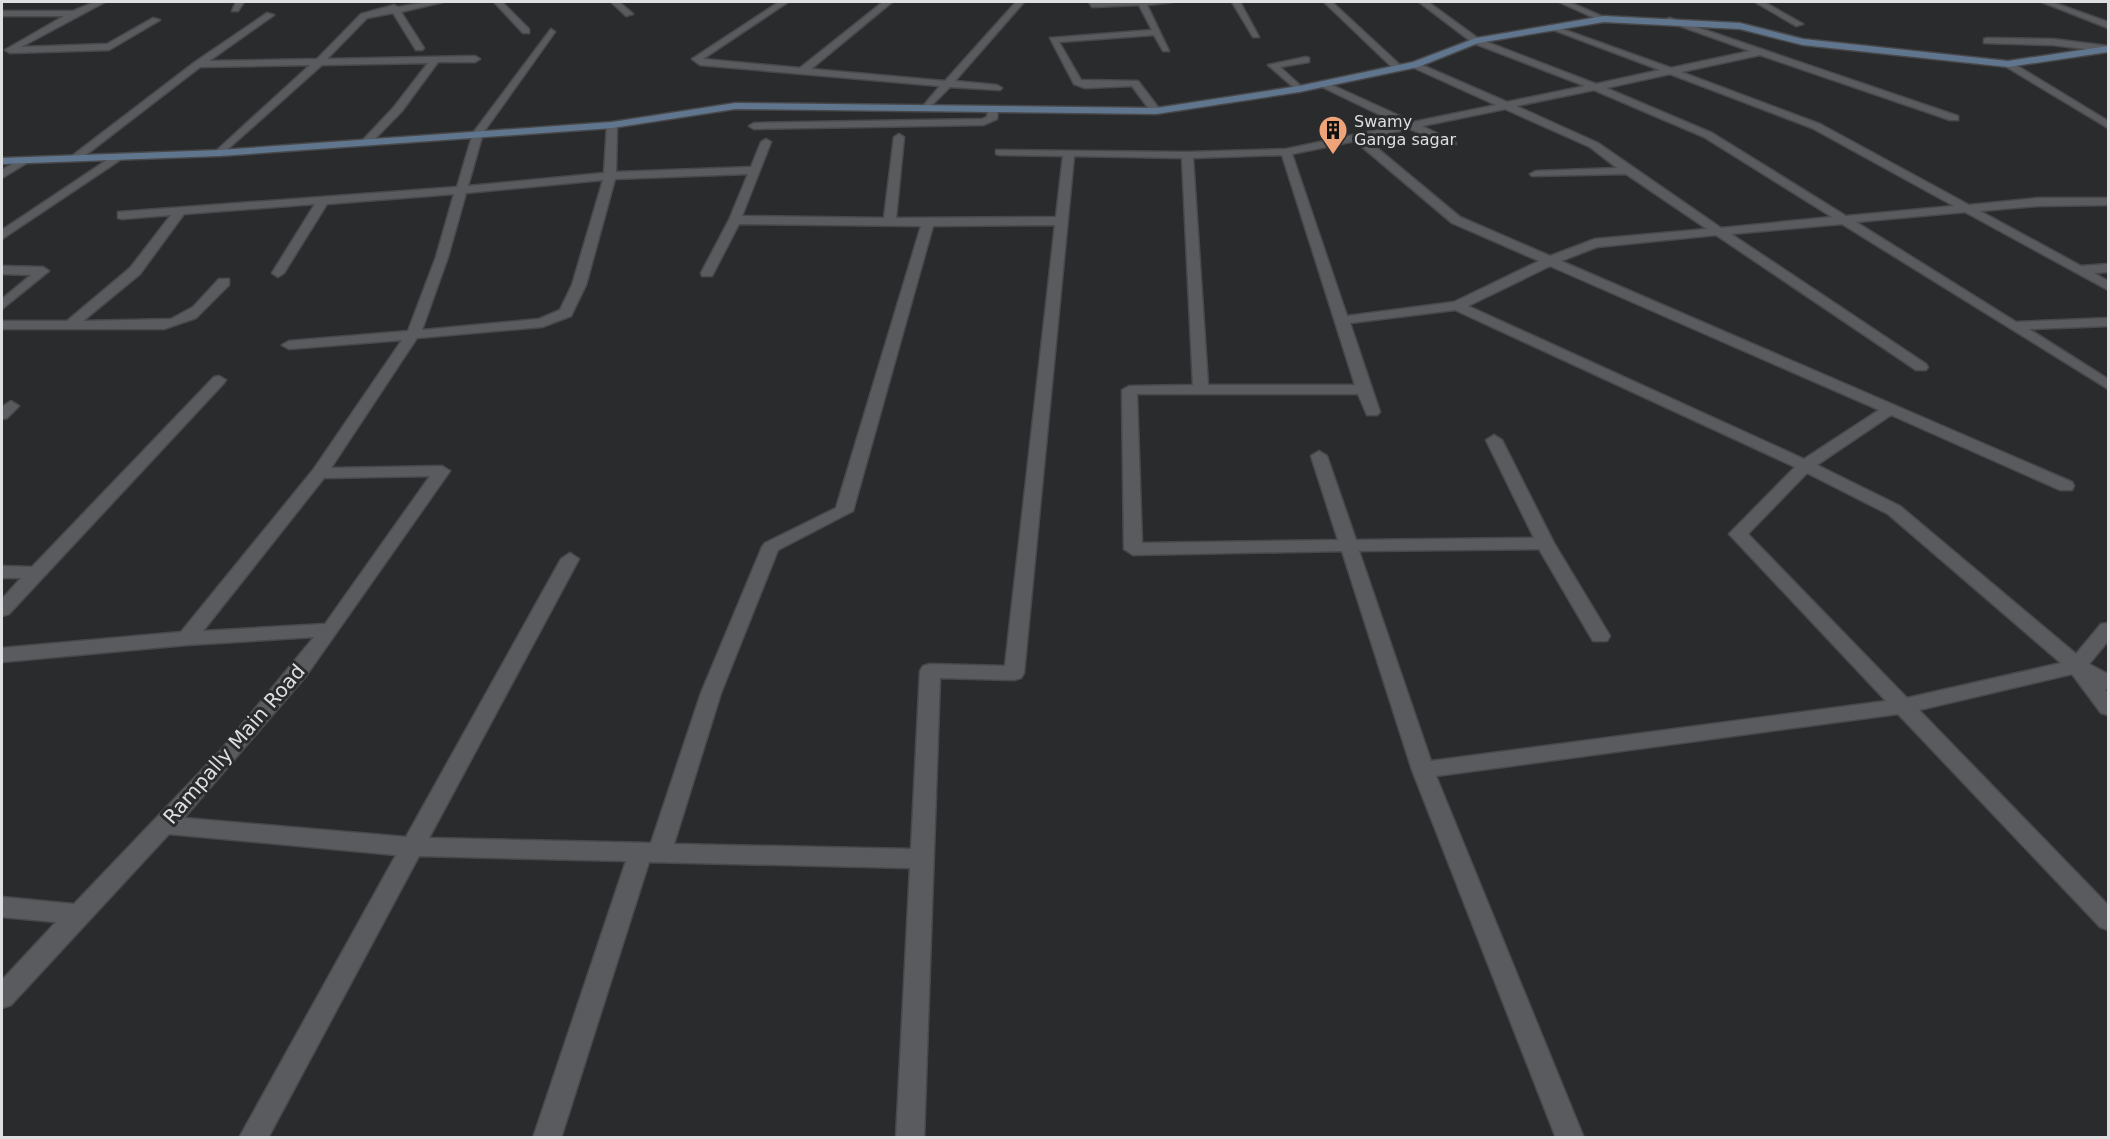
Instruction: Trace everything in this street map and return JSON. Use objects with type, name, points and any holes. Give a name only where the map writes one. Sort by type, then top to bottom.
[{"type":"street","points":[[6,52],[75,13],[101,2]]},
{"type":"street","points":[[219,153],[318,63],[364,16],[394,8],[439,2]]},
{"type":"street","points":[[498,2],[526,31]]},
{"type":"street","points":[[615,2],[629,14]]},
{"type":"street","points":[[784,2],[697,59],[700,62],[998,88]]},
{"type":"street","points":[[802,71],[888,2]]},
{"type":"street","points":[[928,106],[1020,2]]},
{"type":"street","points":[[1092,4],[1169,2]]},
{"type":"street","points":[[1236,2],[1256,35]]},
{"type":"street","points":[[1328,2],[1397,67]]},
{"type":"street","points":[[1423,2],[1476,41],[1596,87],[1708,135],[2109,385]]},
{"type":"street","points":[[1563,2],[1604,19]]},
{"type":"street","points":[[1759,2],[1799,24]]},
{"type":"street","points":[[2046,2],[2109,25]]},
{"type":"street","points":[[1142,3],[1166,48]]},
{"type":"street","points":[[394,8],[419,48]]},
{"type":"street","points":[[2,13],[75,13]]},
{"type":"street","points":[[74,159],[198,64],[270,15]]},
{"type":"street","points":[[2,161],[219,153],[612,125],[735,106],[928,106],[1156,111],[1299,89],[1397,67],[1416,65],[1476,41],[1604,19],[1667,20],[1740,26],[1803,42],[1860,50],[2008,64],[2109,49]]},
{"type":"street","points":[[6,52],[109,47],[156,20]]},
{"type":"street","points":[[1667,20],[1954,118]]},
{"type":"street","points":[[1554,27],[1816,126],[2109,286]]},
{"type":"street","points":[[187,638],[319,473],[414,333],[442,257],[478,134],[551,32]]},
{"type":"street","points":[[1156,111],[1140,86],[1135,83],[1085,85],[1077,82],[1053,40],[1157,32]]},
{"type":"street","points":[[1987,41],[2053,42],[2109,49]]},
{"type":"street","points":[[1000,152],[1187,155],[1286,152],[1760,52]]},
{"type":"street","points":[[198,64],[475,59]]},
{"type":"street","points":[[366,142],[398,109],[435,60]]},
{"type":"street","points":[[1299,89],[1273,66],[1306,60]]},
{"type":"street","points":[[2008,64],[2109,125]]},
{"type":"street","points":[[1416,65],[1594,145],[1628,171],[1921,367]]},
{"type":"street","points":[[1323,84],[1450,144]]},
{"type":"street","points":[[754,126],[983,122],[992,119],[993,109]]},
{"type":"street","points":[[289,345],[534,324],[556,319],[566,313],[579,285],[610,176],[612,125]]},
{"type":"street","points":[[890,220],[899,137]]},
{"type":"street","points":[[1357,137],[1456,220],[1547,262],[2066,486]]},
{"type":"street","points":[[707,273],[735,220],[766,142]]},
{"type":"street","points":[[1286,152],[1344,320],[1372,412]]},
{"type":"street","points":[[910,1137],[930,671],[1014,673],[1069,154]]},
{"type":"street","points":[[1187,155],[1201,388]]},
{"type":"street","points":[[2,235],[117,158]]},
{"type":"street","points":[[2,175],[24,161]]},
{"type":"street","points":[[122,215],[561,183],[610,176],[755,170]]},
{"type":"street","points":[[1536,174],[1628,171]]},
{"type":"street","points":[[278,273],[323,201]]},
{"type":"street","points":[[1344,320],[1458,306],[1547,262],[1595,243],[2038,202],[2109,201]]},
{"type":"street","points":[[69,325],[135,271],[179,212]]},
{"type":"street","points":[[735,220],[1061,221]]},
{"type":"street","points":[[547,1137],[650,851],[771,547],[844,511],[928,222]]},
{"type":"street","points":[[2078,270],[2109,268]]},
{"type":"street","points":[[2,270],[43,271],[2,305]]},
{"type":"street","points":[[2,325],[182,323],[192,316],[224,282]]},
{"type":"street","points":[[1458,306],[1805,465],[1894,510],[2077,666],[2109,708]]},
{"type":"street","points":[[2013,326],[2109,322]]},
{"type":"street","points":[[2,610],[219,380]]},
{"type":"street","points":[[1365,389],[1129,390],[1133,549],[1545,543]]},
{"type":"street","points":[[1889,410],[1805,465],[1738,534],[2109,920]]},
{"type":"street","points":[[1494,440],[1545,543],[1600,636]]},
{"type":"street","points":[[1319,456],[1422,770],[1570,1137]]},
{"type":"street","name":"Rampally Main Road","points":[[2,997],[76,914],[165,825],[299,672],[442,471],[319,473]]},
{"type":"street","points":[[253,1137],[570,559]]},
{"type":"street","points":[[2,572],[36,573]]},
{"type":"street","points":[[1422,770],[1904,705],[2077,666],[2109,629]]},
{"type":"street","points":[[2,655],[187,638],[329,630]]},
{"type":"street","points":[[2077,666],[2109,683]]},
{"type":"street","points":[[165,825],[414,847],[922,859]]},
{"type":"street","points":[[2,907],[76,914]]},
{"type":"place","name":"Swamy Ganga sagar","points":[[1333,156]]}]
